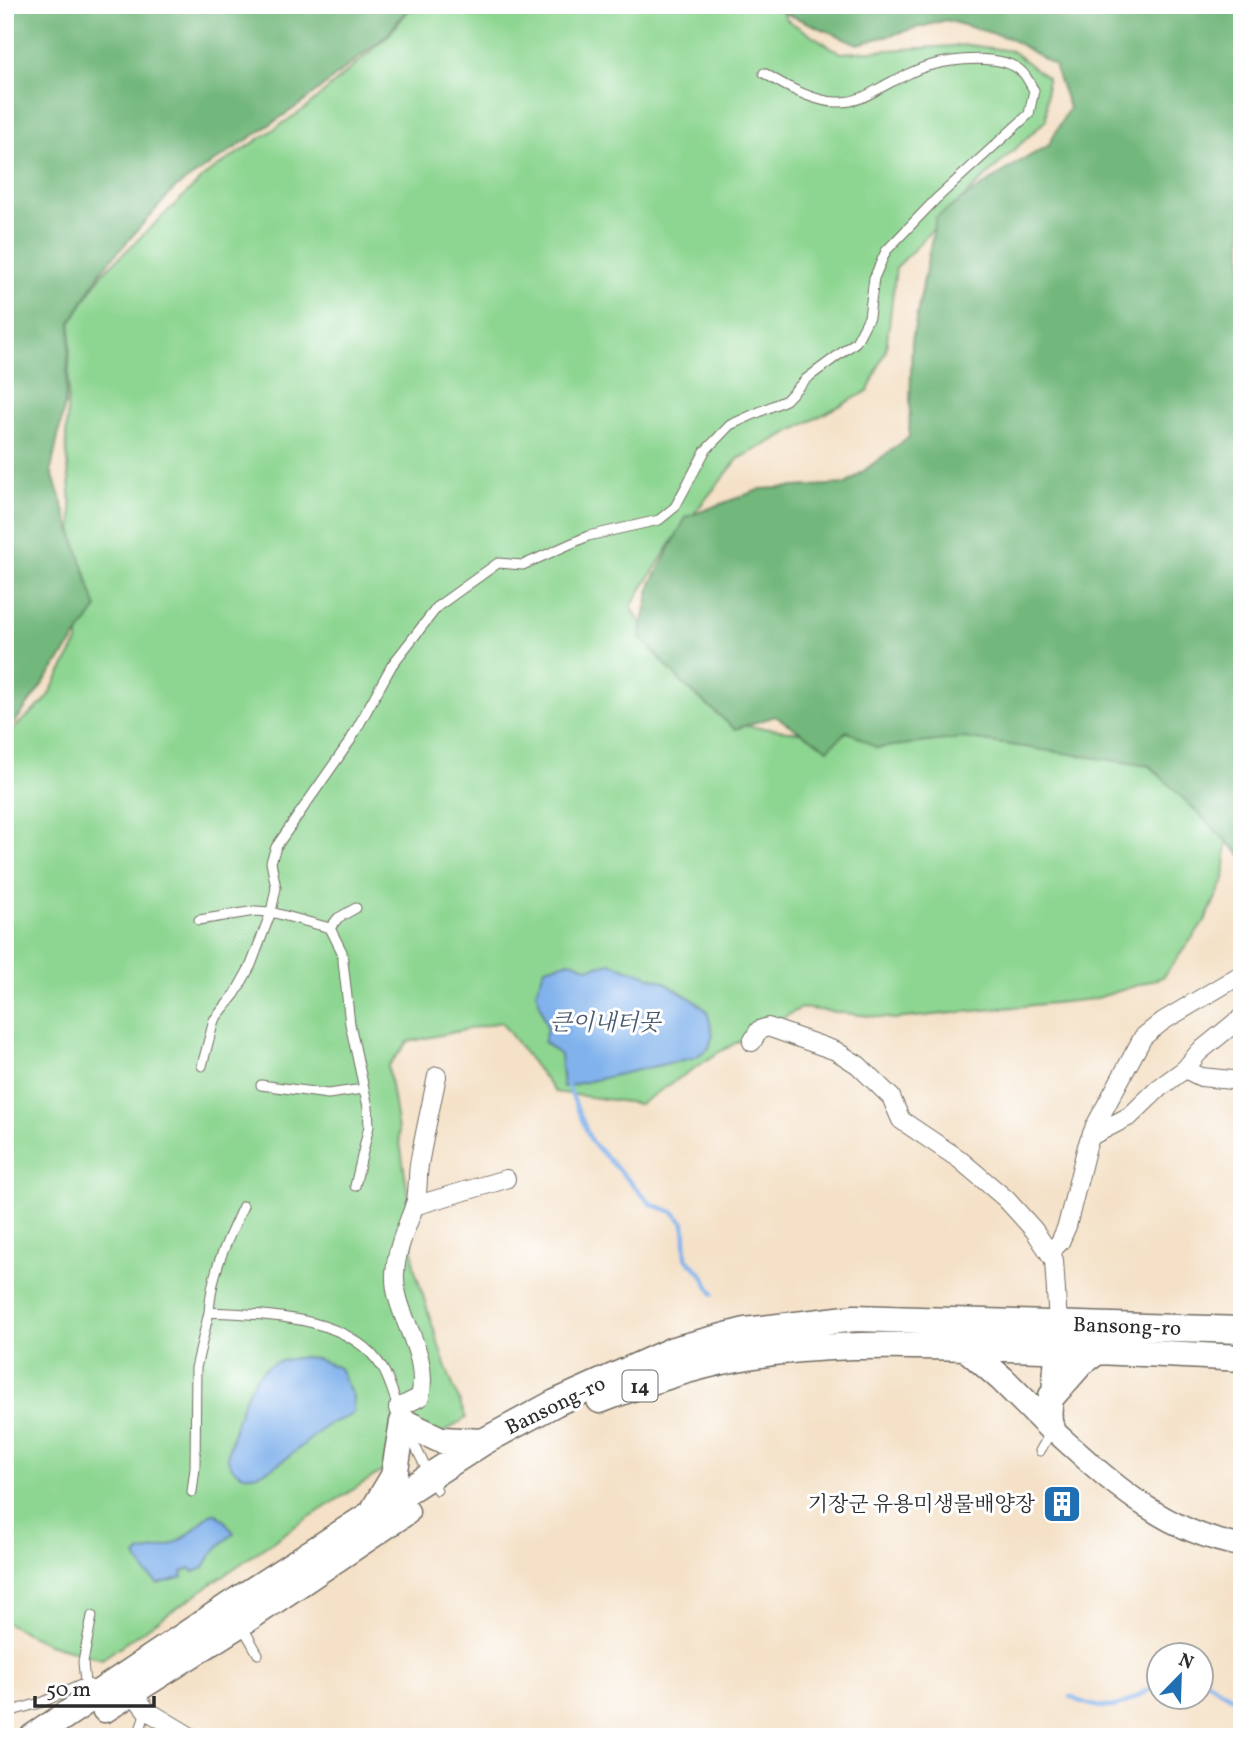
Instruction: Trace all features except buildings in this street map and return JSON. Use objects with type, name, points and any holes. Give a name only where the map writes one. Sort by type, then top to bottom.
[{"type":"main road","name":"Bansong-ro","points":[[61,1737],[139,1701],[433,1483],[483,1442],[555,1403],[673,1350],[745,1331],[855,1318],[980,1321],[1057,1336],[1098,1351],[1242,1358]]},
{"type":"main road","points":[[926,1346],[939,1334],[982,1334],[984,1326],[980,1321]]},
{"type":"main road","name":"Bansong-ro","points":[[33,1737],[94,1686],[370,1515],[565,1414],[621,1391],[735,1359],[784,1351],[864,1345],[965,1347],[1057,1336],[1242,1330]]},
{"type":"main road","points":[[965,1347],[1002,1379],[1046,1440]]},
{"type":"main road","points":[[1052,1396],[1081,1363],[1098,1351]]},
{"type":"main road","points":[[370,1515],[394,1476],[401,1415],[441,1440],[483,1442]]},
{"type":"street","points":[[1049,1252],[1060,1242],[1067,1226],[1091,1136],[1143,1037],[1163,1021],[1242,974]]},
{"type":"street","points":[[1091,1136],[1130,1116],[1159,1088],[1185,1069],[1199,1052],[1242,1017]]},
{"type":"street","points":[[751,1042],[759,1030],[768,1027],[849,1058],[881,1085],[891,1097],[901,1120],[959,1159],[1006,1199],[1034,1230],[1056,1266],[1057,1336],[1046,1440],[1173,1524],[1213,1541],[1242,1546]]},
{"type":"street","points":[[1185,1069],[1201,1077],[1242,1082]]},
{"type":"street","points":[[401,1415],[420,1397],[423,1384],[420,1361],[397,1294],[395,1275],[398,1251],[408,1218],[415,1206],[419,1166],[437,1076]]},
{"type":"street","points":[[415,1206],[506,1179]]},
{"type":"street","points":[[139,1701],[191,1737]]},
{"type":"lane","points":[[202,1066],[214,1020],[235,994],[251,965],[271,912],[276,888],[271,862],[276,847],[350,741],[392,665],[413,635],[438,606],[498,563],[523,565],[588,536],[659,520],[675,507],[705,451],[730,425],[786,400],[806,379],[856,342],[869,317],[874,278],[886,251],[936,199],[1029,114],[1034,90],[1022,71],[994,60],[974,59],[929,66],[860,100],[836,103],[789,89],[764,73]]},
{"type":"lane","points":[[330,928],[338,918],[356,908]]},
{"type":"lane","points":[[199,920],[255,911],[271,912],[330,928],[342,953],[350,1024],[368,1107],[369,1126],[355,1186]]},
{"type":"lane","points":[[261,1086],[328,1094],[363,1089]]},
{"type":"lane","points":[[192,1492],[195,1468],[195,1368],[209,1312],[210,1289],[218,1259],[243,1206]]},
{"type":"lane","points":[[209,1312],[317,1323],[346,1333],[367,1349],[383,1369],[433,1483]]},
{"type":"lane","points":[[5,1713],[94,1686],[83,1662],[92,1616]]},
{"type":"lane","points":[[241,1623],[258,1654]]},
{"type":"lane","points":[[138,1737],[139,1701]]},
{"type":"green space","points":[[5,5],[410,5],[388,34],[305,101],[174,189],[101,271],[71,322],[65,403],[51,470],[97,608],[16,721],[5,730]]},
{"type":"green space","points":[[413,5],[779,5],[787,20],[841,53],[969,45],[1012,51],[1047,78],[1046,120],[960,201],[896,268],[886,349],[868,391],[738,459],[675,537],[631,606],[662,661],[729,724],[822,735],[960,722],[1166,755],[1230,797],[1224,880],[1205,921],[1163,977],[1094,999],[895,1019],[801,1008],[719,1052],[640,1104],[555,1092],[501,1022],[408,1042],[388,1066],[409,1200],[414,1267],[445,1365],[466,1418],[297,1525],[102,1659],[48,1644],[5,1622],[5,736],[45,701],[78,642],[79,610],[66,439],[71,322],[102,274],[208,173],[306,108],[387,37]]},
{"type":"green space","points":[[778,5],[1242,5],[1242,856],[1150,766],[963,738],[877,748],[847,731],[828,749],[775,716],[735,729],[684,685],[640,637],[651,584],[686,517],[761,489],[846,484],[909,437],[912,340],[936,217],[1017,163],[1048,146],[1069,108],[1054,65],[1009,38],[946,20],[858,44],[780,11]]},
{"type":"water","name":"큰이내터못","points":[[571,961],[589,968],[611,963],[662,981],[695,1001],[707,1011],[713,1034],[709,1048],[696,1057],[563,1087],[560,1055],[544,1042],[547,1028],[536,991],[545,968]]},
{"type":"water","points":[[305,1357],[339,1368],[353,1397],[353,1413],[329,1424],[292,1454],[261,1473],[247,1475],[236,1471],[227,1457],[242,1405],[255,1380],[272,1364]]},
{"type":"water","points":[[215,1513],[234,1533],[213,1553],[204,1568],[194,1572],[190,1568],[182,1572],[183,1577],[158,1584],[146,1573],[136,1557],[141,1552],[163,1548],[179,1541],[210,1514]]},
{"type":"waterway","points":[[568,1086],[591,1141],[651,1204],[673,1212],[684,1223],[686,1258],[702,1274],[713,1294]]},
{"type":"waterway","points":[[1216,1687],[1242,1703]]},
{"type":"waterway","points":[[1070,1697],[1107,1707],[1117,1706],[1146,1691]]},
{"type":"place","name":"기장군 유용미생물배양장","points":[[1062,1504]]}]
